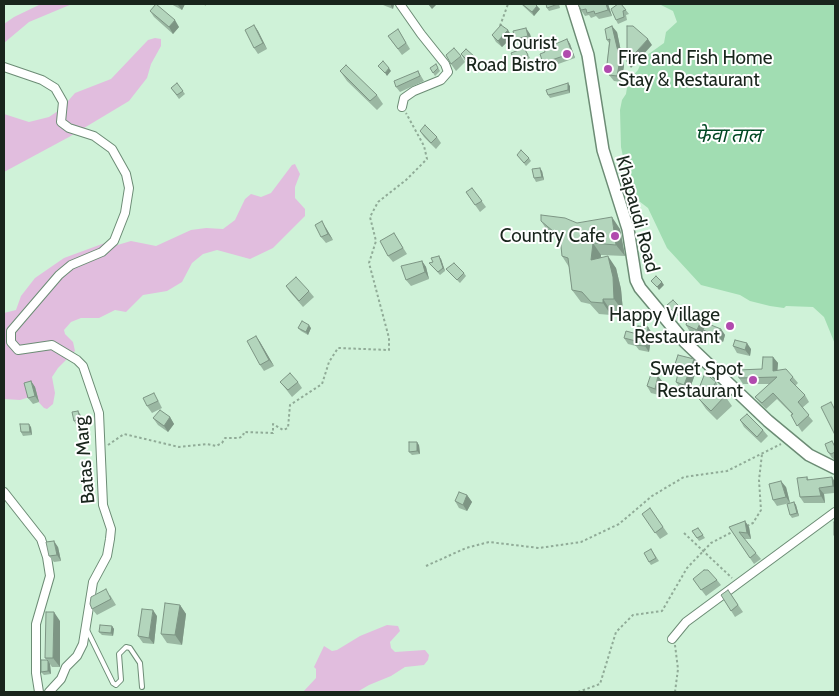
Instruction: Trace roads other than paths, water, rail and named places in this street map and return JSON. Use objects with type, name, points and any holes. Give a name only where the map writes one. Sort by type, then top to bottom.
[{"type":"main road","name":"Khapaudi Road","points":[[572,4],[588,55],[602,150],[628,229],[636,280],[640,288],[685,342],[788,438],[809,455],[835,468]]},
{"type":"street","points":[[400,4],[445,64],[448,72],[441,80],[414,91],[404,98],[402,107]]},
{"type":"street","name":"Batas Marg","points":[[4,67],[28,74],[55,88],[63,102],[61,122],[104,142],[116,155],[126,174],[129,200],[114,240],[102,252],[71,265],[59,275],[14,326],[11,339],[15,348],[22,351],[52,345],[72,356],[83,366],[99,413],[103,505],[111,529],[107,556],[93,582],[86,628],[77,656],[66,667],[61,679],[49,692]]},
{"type":"street","points":[[4,492],[41,539],[47,556],[50,576],[36,624],[36,673],[40,692]]},
{"type":"street","points":[[672,639],[686,622],[782,553],[835,512]]},
{"type":"lane","points":[[86,628],[113,683],[116,685],[121,680],[119,654],[126,647],[130,648],[140,663],[142,687]]},
{"type":"water","name":"फेवा ताल","points":[[659,4],[835,4],[835,344],[824,317],[813,307],[786,306],[784,308],[770,306],[750,301],[740,295],[701,285],[667,248],[648,208],[626,191],[625,166],[621,147],[620,110],[622,100],[626,94],[628,81],[638,70],[643,58],[664,43],[666,32],[677,22],[673,11]]},
{"type":"place","name":"Tourist Road Bistro","points":[[567,54]]},
{"type":"place","name":"Fire and Fish Home Stay & Restaurant","points":[[608,69]]},
{"type":"place","name":"Country Cafe","points":[[615,236]]},
{"type":"place","name":"Happy Village Restaurant","points":[[730,326]]},
{"type":"place","name":"Sweet Spot Restaurant","points":[[753,380]]}]
